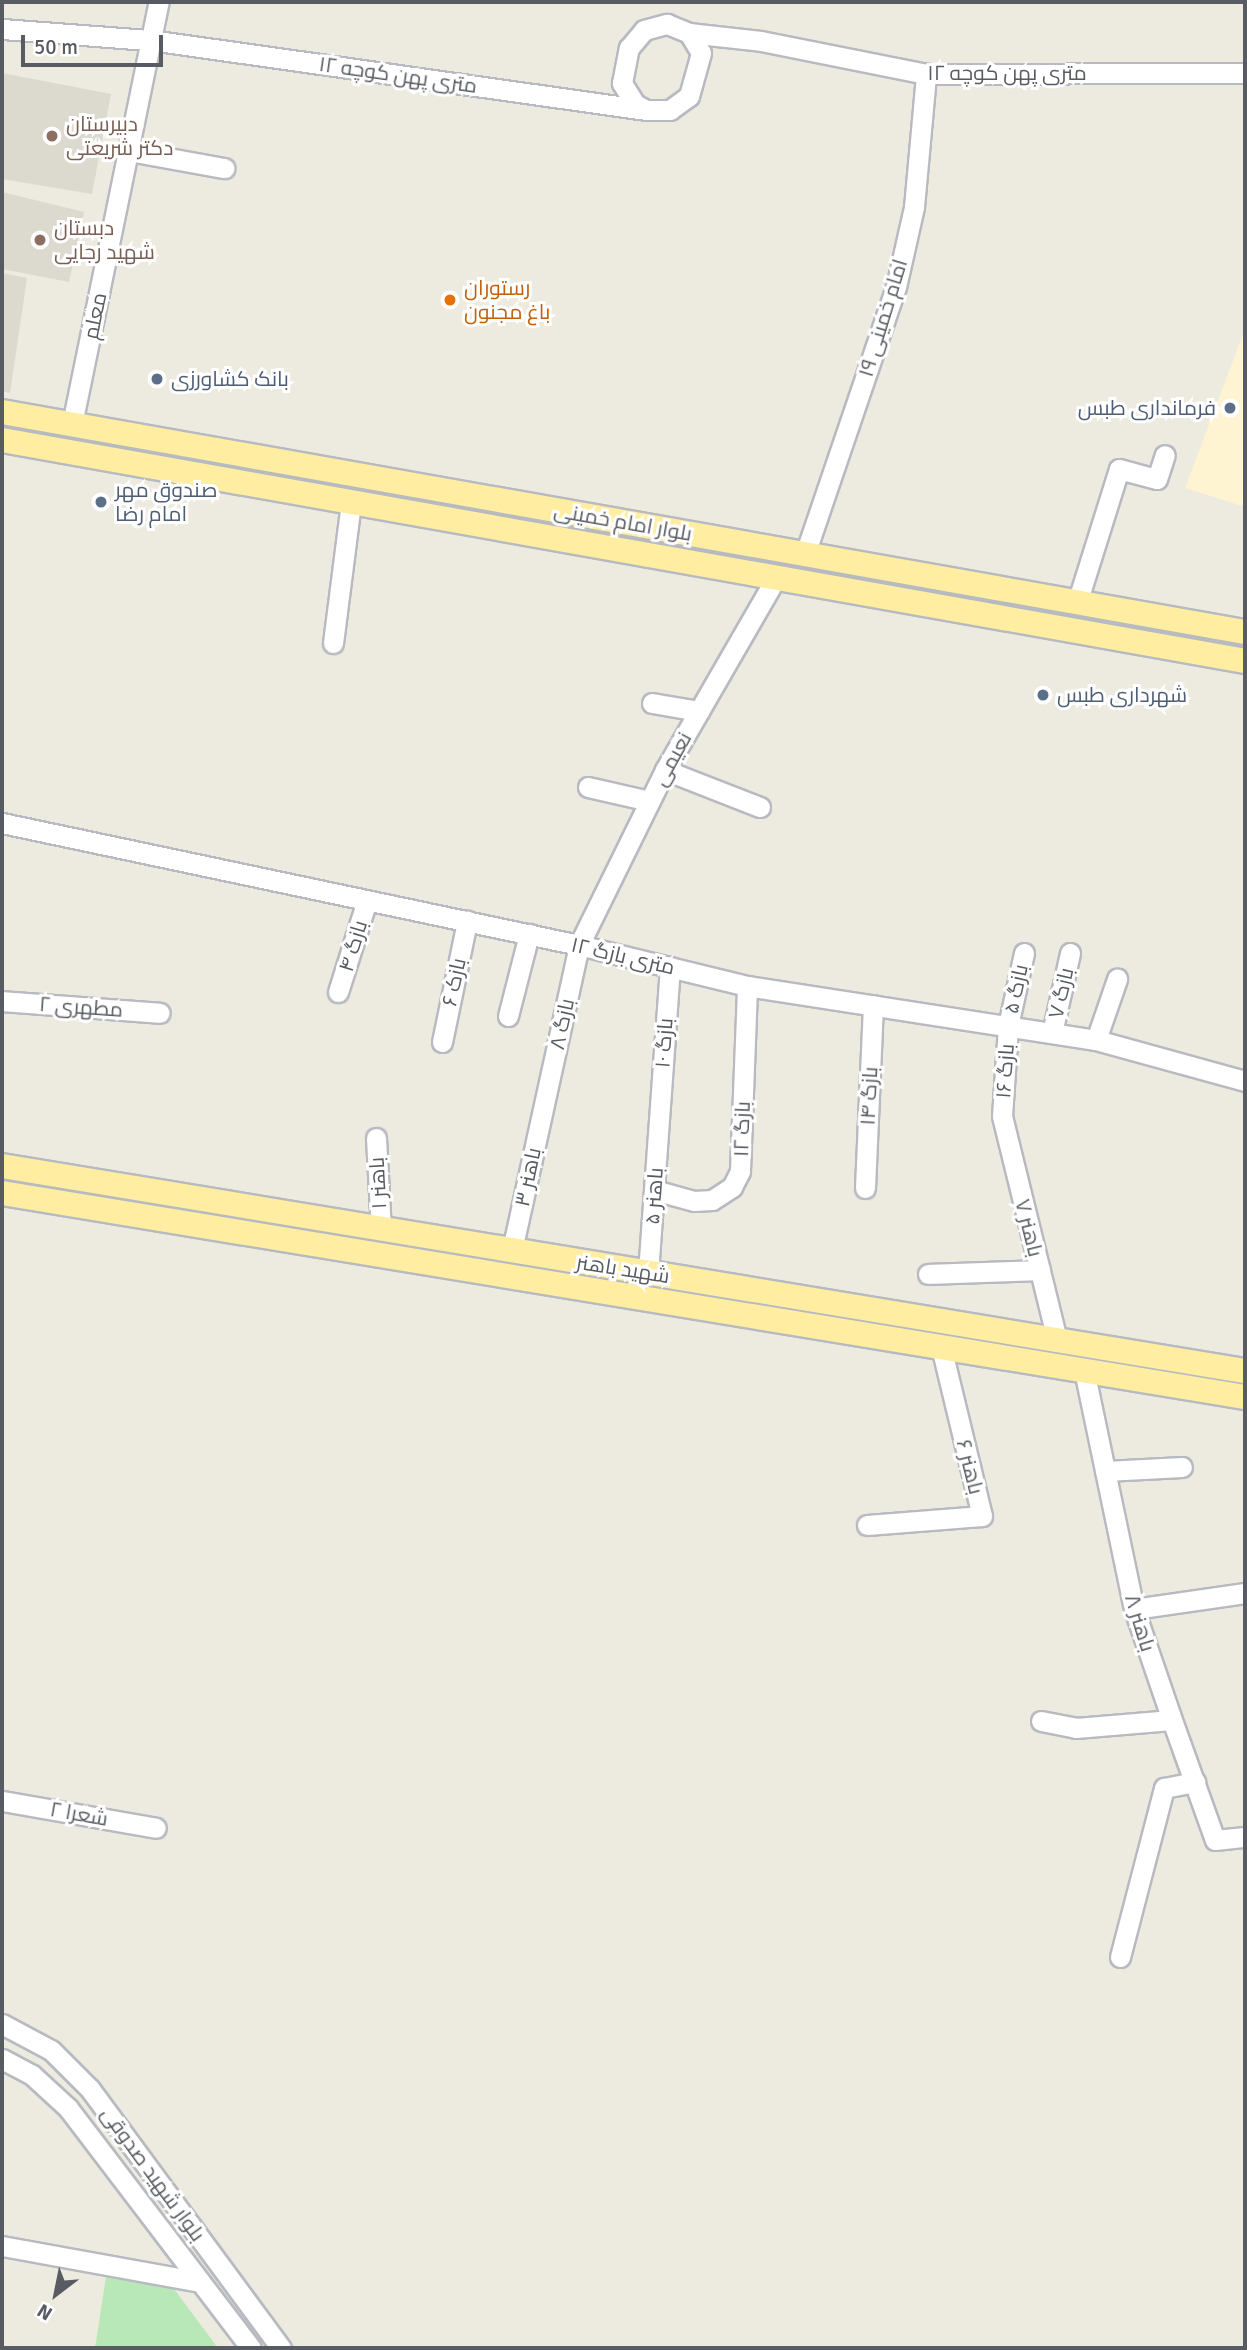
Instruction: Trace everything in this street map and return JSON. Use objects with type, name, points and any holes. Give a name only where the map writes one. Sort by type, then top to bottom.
[{"type":"main road","name":"بلوار امام خمینی","points":[[2,412],[1245,632]]},
{"type":"main road","name":"بلوار امام خمینی","points":[[2,440],[1245,661]]},
{"type":"main road","name":"شهید باهنر","points":[[2,1166],[1245,1371]]},
{"type":"main road","name":"شهید باهنر","points":[[2,1193],[1245,1396]]},
{"type":"main road","points":[[508,1276],[512,1250]]},
{"type":"street","name":"معلم","points":[[72,424],[159,2]]},
{"type":"street","points":[[667,24],[689,33],[701,53],[690,96],[670,110],[646,110],[627,94],[622,83],[629,48],[645,30],[655,25],[667,24]]},
{"type":"street","name":"۱۲ متری پهن کوچه","points":[[2,29],[150,40],[646,110]]},
{"type":"street","name":"۱۲ متری پهن کوچه","points":[[689,33],[761,41],[926,74],[1245,73]]},
{"type":"street","name":"امام خمینی ۱۹","points":[[805,554],[895,287],[914,207],[926,74]]},
{"type":"street","points":[[130,151],[224,168]]},
{"type":"street","points":[[1077,603],[1119,469],[1157,479],[1165,455]]},
{"type":"street","points":[[333,643],[351,502]]},
{"type":"street","name":"نعیمی","points":[[579,945],[665,770],[776,578]]},
{"type":"street","points":[[652,702],[699,711]]},
{"type":"street","points":[[665,770],[760,807]]},
{"type":"street","points":[[587,786],[649,801]]},
{"type":"street","name":"۱۲ متری بازگ","points":[[2,823],[579,945],[747,986],[1096,1040],[1245,1081]]},
{"type":"street","name":"بازگ ۴","points":[[338,992],[367,900]]},
{"type":"street","name":"بازک ۶","points":[[442,1042],[467,921]]},
{"type":"street","points":[[508,1016],[528,934]]},
{"type":"street","name":"بازگ ۸","points":[[544,1103],[579,945]]},
{"type":"street","name":"بازگ ۵","points":[[1008,1026],[1024,953]]},
{"type":"street","name":"بازگ ۷","points":[[1052,1033],[1070,953]]},
{"type":"street","name":"بازگ ۱۰","points":[[659,1119],[670,967]]},
{"type":"street","points":[[1096,1040],[1117,979]]},
{"type":"street","name":"بازگ ۱۲","points":[[654,1190],[694,1201],[712,1200],[732,1187],[740,1171],[747,986]]},
{"type":"street","name":"مطهری ۲","points":[[2,1001],[160,1013]]},
{"type":"street","name":"بازگ ۱۴","points":[[865,1188],[873,1005]]},
{"type":"street","name":"بازگ ۱۶","points":[[1002,1116],[1008,1026]]},
{"type":"street","name":"باهنر ۳","points":[[512,1250],[544,1103]]},
{"type":"street","name":"باهنر ۷","points":[[1002,1116],[1057,1340]]},
{"type":"street","name":"باهنر ۵","points":[[648,1273],[659,1119]]},
{"type":"street","name":"باهنر ۱","points":[[376,1138],[381,1229]]},
{"type":"street","points":[[928,1274],[1040,1270]]},
{"type":"street","name":"باهنر ۶","points":[[867,1525],[982,1516],[941,1347]]},
{"type":"street","name":"باهنر ۸","points":[[1084,1370],[1134,1609],[1172,1720],[1215,1840],[1245,1837]]},
{"type":"street","points":[[1105,1471],[1182,1467]]},
{"type":"street","points":[[1134,1609],[1245,1593]]},
{"type":"street","points":[[1041,1721],[1076,1728],[1172,1720]]},
{"type":"street","points":[[1120,1957],[1164,1788],[1195,1782]]},
{"type":"street","name":"شعرا ۲","points":[[2,1801],[156,1828]]},
{"type":"street","name":"بلوار شهید صدوقی","points":[[2,2024],[51,2050],[90,2089],[281,2348]]},
{"type":"street","name":"بلوار شهید صدوقی","points":[[2,2059],[32,2075],[68,2108],[251,2348]]},
{"type":"street","points":[[2,2246],[200,2282]]},
{"type":"shaded area","name":"دبیرستان دکتر شریعتی","points":[[2,73],[111,94],[92,194],[2,179]]},
{"type":"shaded area","name":"دبستان شهید رجایی","points":[[2,192],[84,212],[69,282],[2,269]]},
{"type":"shaded area","points":[[2,273],[27,278],[10,393],[2,391]]},
{"type":"shaded area","name":"فرمانداری طبس","points":[[1245,329],[1245,507],[1185,488]]},
{"type":"green space","points":[[106,2277],[174,2289],[218,2348],[95,2348]]},
{"type":"place","name":"دبیرستان دکتر شریعتی","points":[[52,136]]},
{"type":"place","name":"دبستان شهید رجایی","points":[[40,240]]},
{"type":"place","name":"رستوران باغ مجنون","points":[[450,300]]},
{"type":"place","name":"بانک کشاورزی","points":[[157,379]]},
{"type":"place","name":"فرمانداری طبس","points":[[1230,408]]},
{"type":"place","name":"صندوق مهر امام رضا","points":[[101,502]]},
{"type":"place","name":"شهرداری طبس","points":[[1043,695]]}]
